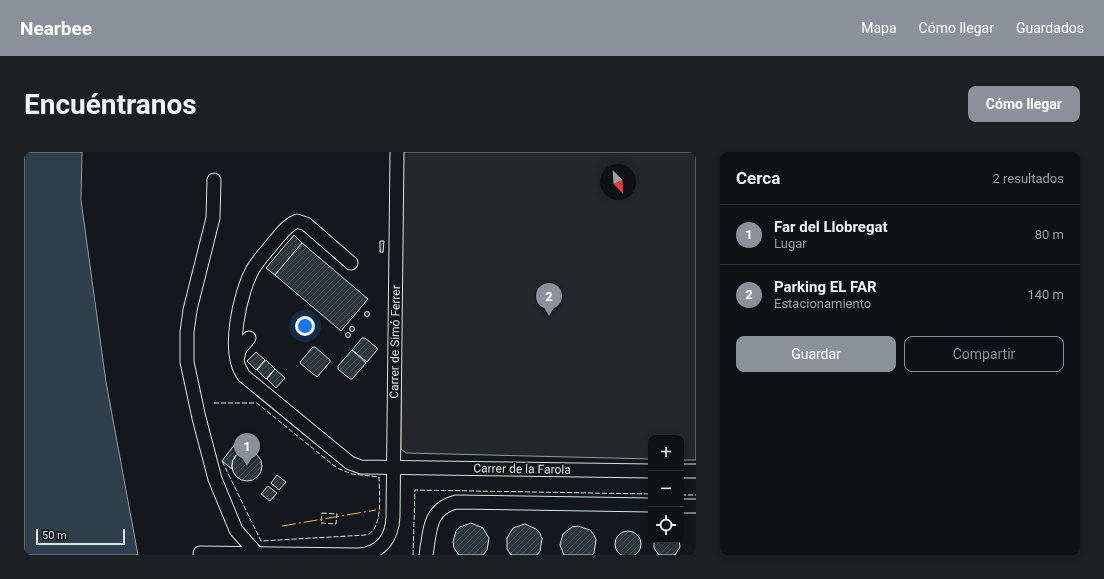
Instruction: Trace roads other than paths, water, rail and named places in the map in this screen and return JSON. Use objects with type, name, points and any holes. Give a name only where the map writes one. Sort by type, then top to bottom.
[{"type":"lane","name":"Carrer de Simó Ferrer","points":[[258,554],[366,554],[383,545],[391,532],[397,152]]},
{"type":"lane","points":[[214,180],[213,218],[190,310],[187,332],[187,362],[199,418],[215,479],[236,530],[252,550],[258,554]]},
{"type":"lane","points":[[237,362],[237,319],[248,280],[261,258],[288,226],[297,222],[306,224],[351,263]]},
{"type":"lane","points":[[237,362],[239,350],[249,338]]},
{"type":"lane","name":"Carrer de la Farola","points":[[237,362],[244,376],[350,463],[361,467],[648,471]]},
{"type":"lane","points":[[684,471],[696,471]]},
{"type":"lane","points":[[426,555],[433,520],[436,513],[441,508],[452,503],[648,506]]},
{"type":"lane","points":[[684,506],[696,506]]},
{"type":"lane","points":[[200,553],[258,554]]},
{"type":"water","points":[[24,152],[82,152],[81,200],[106,382],[138,555],[24,555]]},
{"type":"place","name":"Parking EL FAR","points":[[549,316]]},
{"type":"place","name":"Far del Llobregat","points":[[247,466]]}]
